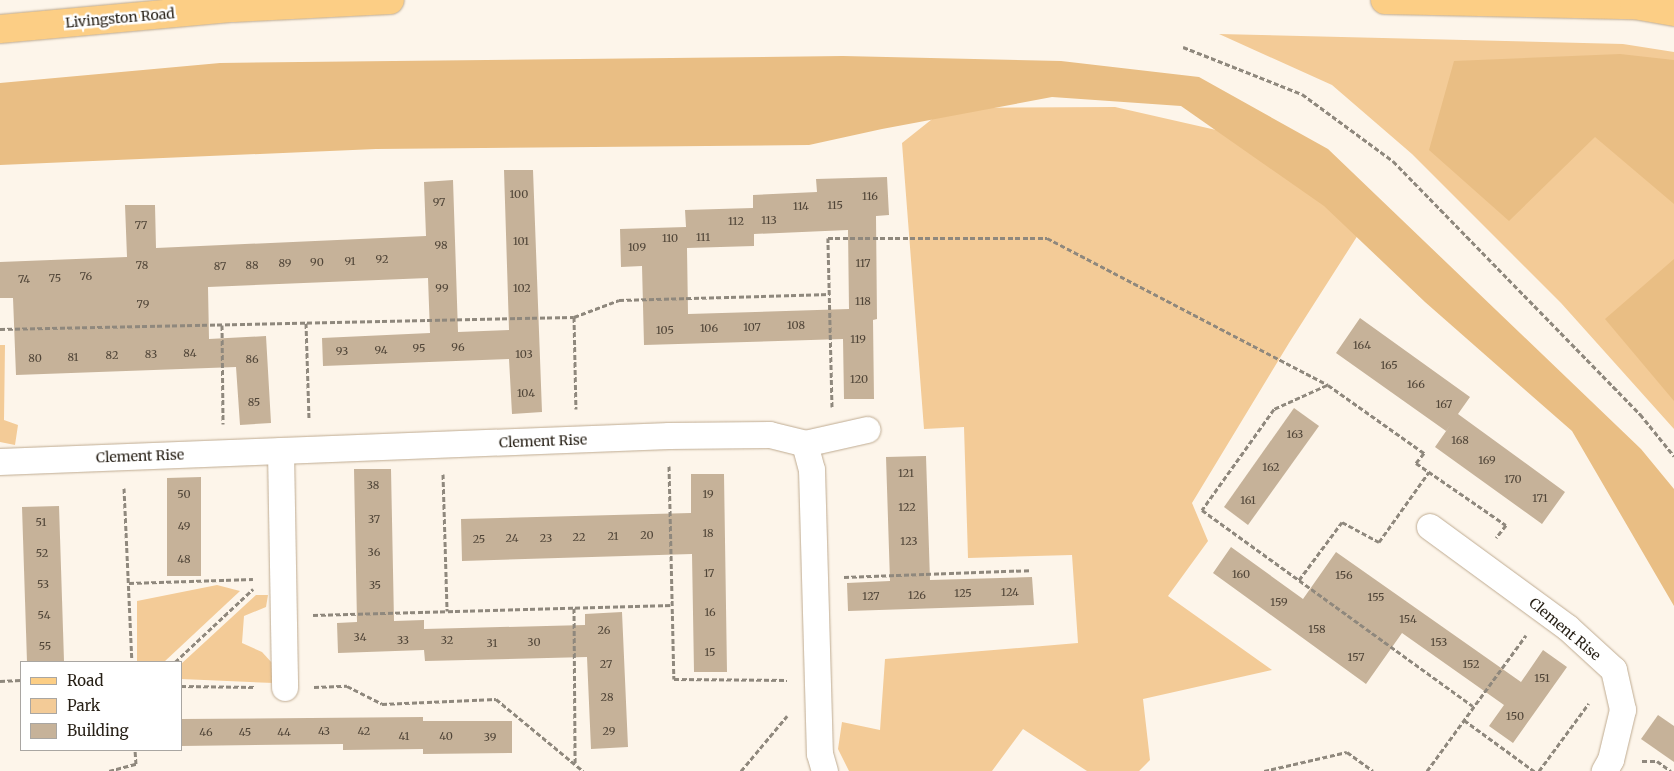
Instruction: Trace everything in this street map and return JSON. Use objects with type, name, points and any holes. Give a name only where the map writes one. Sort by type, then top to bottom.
[{"type":"main road","name":"Livingston Road","points":[[0,29],[233,8],[390,0]]},
{"type":"main road","points":[[1385,0],[1634,5],[1674,12]]},
{"type":"street","name":"Clement Rise","points":[[0,462],[668,436],[770,435],[805,444],[867,430]]},
{"type":"street","points":[[805,444],[812,470],[820,754],[825,771]]},
{"type":"street","points":[[281,451],[274,578],[285,616],[285,688]]},
{"type":"street","name":"Clement Rise","points":[[1430,527],[1568,628],[1614,670],[1623,710],[1611,760],[1605,771]]},
{"type":"path","points":[[1183,47],[1302,94],[1393,161],[1633,407],[1674,456]]},
{"type":"path","points":[[832,438],[828,238],[1047,238],[1328,385],[1424,453],[1416,463],[1506,525],[1478,562]]},
{"type":"path","points":[[0,330],[574,317],[619,300],[830,294]]},
{"type":"path","points":[[574,317],[577,439]]},
{"type":"path","points":[[306,323],[309,450]]},
{"type":"path","points":[[222,325],[223,453]]},
{"type":"path","points":[[1328,385],[1274,409],[1202,510],[1473,706]]},
{"type":"path","points":[[668,436],[674,679],[818,681]]},
{"type":"path","points":[[442,444],[446,611]]},
{"type":"path","points":[[122,457],[132,661]]},
{"type":"path","points":[[1299,580],[1342,522],[1379,542],[1429,472]]},
{"type":"path","points":[[816,578],[1031,570]]},
{"type":"path","points":[[129,583],[274,578]]},
{"type":"path","points":[[177,661],[274,578]]},
{"type":"path","points":[[285,616],[672,605]]},
{"type":"path","points":[[574,608],[575,764]]},
{"type":"path","points":[[1426,771],[1544,610]]},
{"type":"path","points":[[1539,771],[1614,670]]},
{"type":"path","points":[[0,681],[20,680]]},
{"type":"path","points":[[741,771],[818,681]]},
{"type":"path","points":[[182,686],[285,688],[346,686],[382,704],[496,699],[583,771]]},
{"type":"path","points":[[1464,720],[1534,771]]},
{"type":"path","points":[[109,771],[136,764],[135,751]]},
{"type":"path","points":[[1264,771],[1347,752],[1373,771]]},
{"type":"green space","points":[[1219,34],[1623,44],[1674,52],[1674,429],[1561,303],[1412,154],[1332,85]]},
{"type":"green space","points":[[1115,107],[1225,132],[1365,224],[1289,343],[1192,503],[1208,541],[1168,596],[1272,670],[1143,699],[1150,760],[1139,771],[1087,771],[1023,729],[992,771],[849,771],[838,749],[842,722],[880,730],[885,659],[1078,643],[1072,555],[968,558],[964,427],[924,429],[902,143],[946,108]]},
{"type":"green space","points":[[0,345],[5,345],[4,420],[18,425],[15,445],[0,442]]},
{"type":"green space","points":[[217,585],[240,591],[165,661],[137,661],[137,601]]},
{"type":"green space","points":[[256,595],[268,595],[266,607],[244,616],[242,643],[262,652],[273,664],[274,683],[182,679],[182,663]]},
{"type":"shaded area","points":[[1620,54],[1674,60],[1674,204],[1595,137],[1509,221],[1429,150],[1454,61]]},
{"type":"shaded area","points":[[843,56],[1061,61],[1199,77],[1328,149],[1641,449],[1674,489],[1674,606],[1572,431],[1425,302],[1324,206],[1181,106],[1052,97],[882,129],[809,145],[376,149],[0,165],[0,83],[220,63]]},
{"type":"shaded area","points":[[1674,259],[1674,401],[1605,319]]},
{"type":"building","points":[[504,170],[533,170],[542,412],[512,414],[509,359],[323,366],[322,338],[430,333],[428,278],[208,287],[209,339],[266,336],[271,423],[240,425],[236,367],[16,375],[13,298],[0,298],[0,262],[127,257],[125,205],[155,205],[156,248],[426,236],[424,182],[453,180],[458,332],[509,330]]},
{"type":"building","points":[[887,177],[889,215],[876,216],[877,319],[873,320],[874,399],[844,399],[843,339],[644,345],[642,266],[621,267],[620,229],[686,227],[685,210],[753,208],[753,195],[817,192],[816,179]],"holes":[[[848,230],[849,309],[688,314],[687,248],[754,246],[754,234]]]},
{"type":"building","points":[[1360,318],[1470,397],[1458,414],[1565,492],[1542,524],[1435,447],[1451,424],[1446,431],[1336,353]]},
{"type":"building","points":[[1294,408],[1319,426],[1248,525],[1224,507]]},
{"type":"building","points":[[926,456],[930,580],[1032,577],[1034,605],[848,611],[847,583],[890,581],[886,457]]},
{"type":"building","points":[[354,469],[391,469],[394,621],[424,620],[424,629],[585,625],[585,614],[622,612],[628,747],[591,749],[587,657],[425,661],[424,650],[338,653],[337,623],[357,622]]},
{"type":"building","points":[[691,474],[724,474],[727,672],[694,672],[692,554],[462,561],[461,519],[691,513]]},
{"type":"building","points":[[201,477],[201,576],[167,576],[167,478]]},
{"type":"building","points":[[59,506],[64,661],[27,661],[22,507]]},
{"type":"building","points":[[1231,547],[1303,599],[1336,552],[1521,682],[1543,650],[1567,667],[1513,743],[1489,726],[1504,705],[1402,633],[1366,684],[1213,573]]},
{"type":"building","points":[[1658,715],[1674,726],[1674,762],[1641,739]]},
{"type":"building","points":[[423,717],[423,721],[512,721],[512,753],[423,754],[423,749],[343,750],[343,744],[182,746],[182,719]]}]
